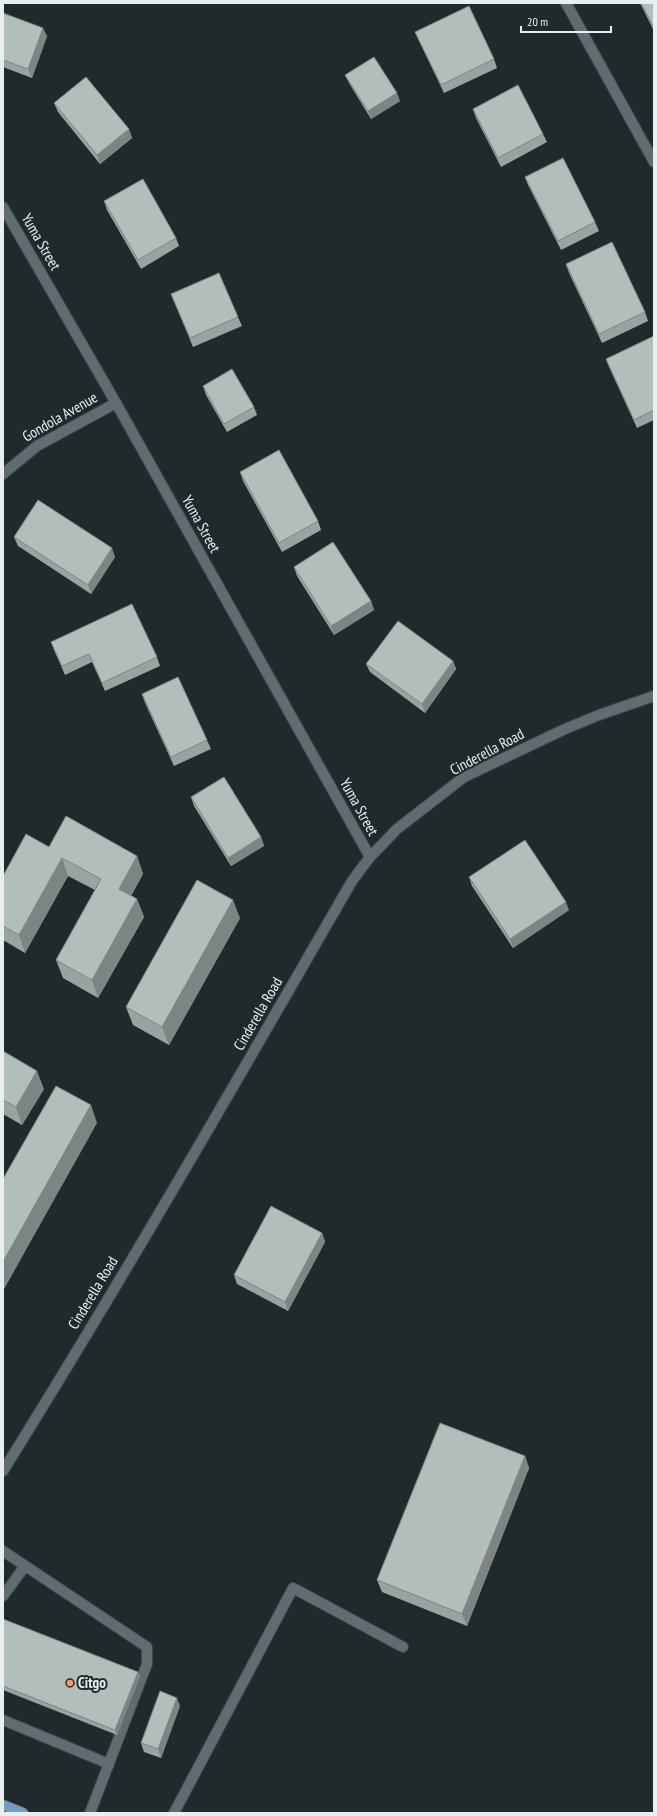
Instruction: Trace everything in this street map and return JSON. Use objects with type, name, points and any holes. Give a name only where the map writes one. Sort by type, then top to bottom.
[{"type":"main road","points":[[3,1805],[23,1813]]},
{"type":"street","points":[[566,3],[654,162]]},
{"type":"street","name":"Yuma Street","points":[[3,207],[116,403],[370,857]]},
{"type":"street","name":"Gondola Avenue","points":[[3,474],[37,446],[116,403]]},
{"type":"street","name":"Cinderella Road","points":[[3,1471],[54,1389],[209,1128],[352,881],[370,857],[397,829],[464,777],[565,729],[599,715],[654,696]]},
{"type":"street","points":[[3,1551],[147,1647],[147,1664],[90,1813]]},
{"type":"street","points":[[3,1596],[25,1566]]},
{"type":"street","points":[[174,1813],[293,1588],[403,1647]]},
{"type":"street","points":[[3,1720],[109,1764]]},
{"type":"building","points":[[641,3],[654,3],[654,26],[653,26]]},
{"type":"building","points":[[469,6],[494,59],[441,85],[415,32]]},
{"type":"building","points":[[3,13],[43,28],[28,69],[3,60]]},
{"type":"building","points":[[374,57],[397,93],[368,111],[345,75]]},
{"type":"building","points":[[86,77],[129,129],[97,155],[54,103]]},
{"type":"building","points":[[518,85],[543,134],[498,158],[473,109]]},
{"type":"building","points":[[563,158],[595,222],[558,241],[525,177]]},
{"type":"building","points":[[143,179],[176,238],[138,260],[104,201]]},
{"type":"building","points":[[612,242],[645,312],[599,334],[566,264]]},
{"type":"building","points":[[219,273],[238,317],[190,338],[171,294]]},
{"type":"building","points":[[654,336],[654,410],[634,420],[606,359]]},
{"type":"building","points":[[232,369],[254,407],[224,424],[203,386]]},
{"type":"building","points":[[279,450],[318,521],[279,543],[240,472]]},
{"type":"building","points":[[38,500],[112,548],[88,585],[14,537]]},
{"type":"building","points":[[333,542],[371,601],[331,626],[294,567]]},
{"type":"building","points":[[132,604],[157,657],[102,683],[89,654],[62,666],[51,642]]},
{"type":"building","points":[[398,621],[453,661],[422,704],[366,664]]},
{"type":"building","points":[[178,677],[207,740],[171,757],[142,694]]},
{"type":"building","points":[[224,777],[261,837],[228,858],[191,797]]},
{"type":"building","points":[[66,816],[137,856],[119,889],[137,899],[92,980],[56,960],[101,879],[62,858],[19,935],[3,926],[3,876],[26,834],[49,847]]},
{"type":"building","points":[[525,840],[566,902],[510,939],[469,877]]},
{"type":"building","points":[[197,880],[233,900],[162,1027],[126,1007]]},
{"type":"building","points":[[3,1051],[37,1071],[16,1107],[3,1100]]},
{"type":"building","points":[[56,1086],[91,1105],[3,1262],[3,1179]]},
{"type":"building","points":[[271,1206],[322,1233],[285,1302],[234,1275]]},
{"type":"building","points":[[440,1423],[525,1456],[462,1614],[377,1580]]},
{"type":"building","name":"Citgo","points":[[3,1619],[138,1672],[115,1730],[3,1686]]},
{"type":"building","points":[[160,1691],[177,1698],[158,1749],[141,1743]]},
{"type":"place","name":"Citgo","points":[[70,1683]]}]
